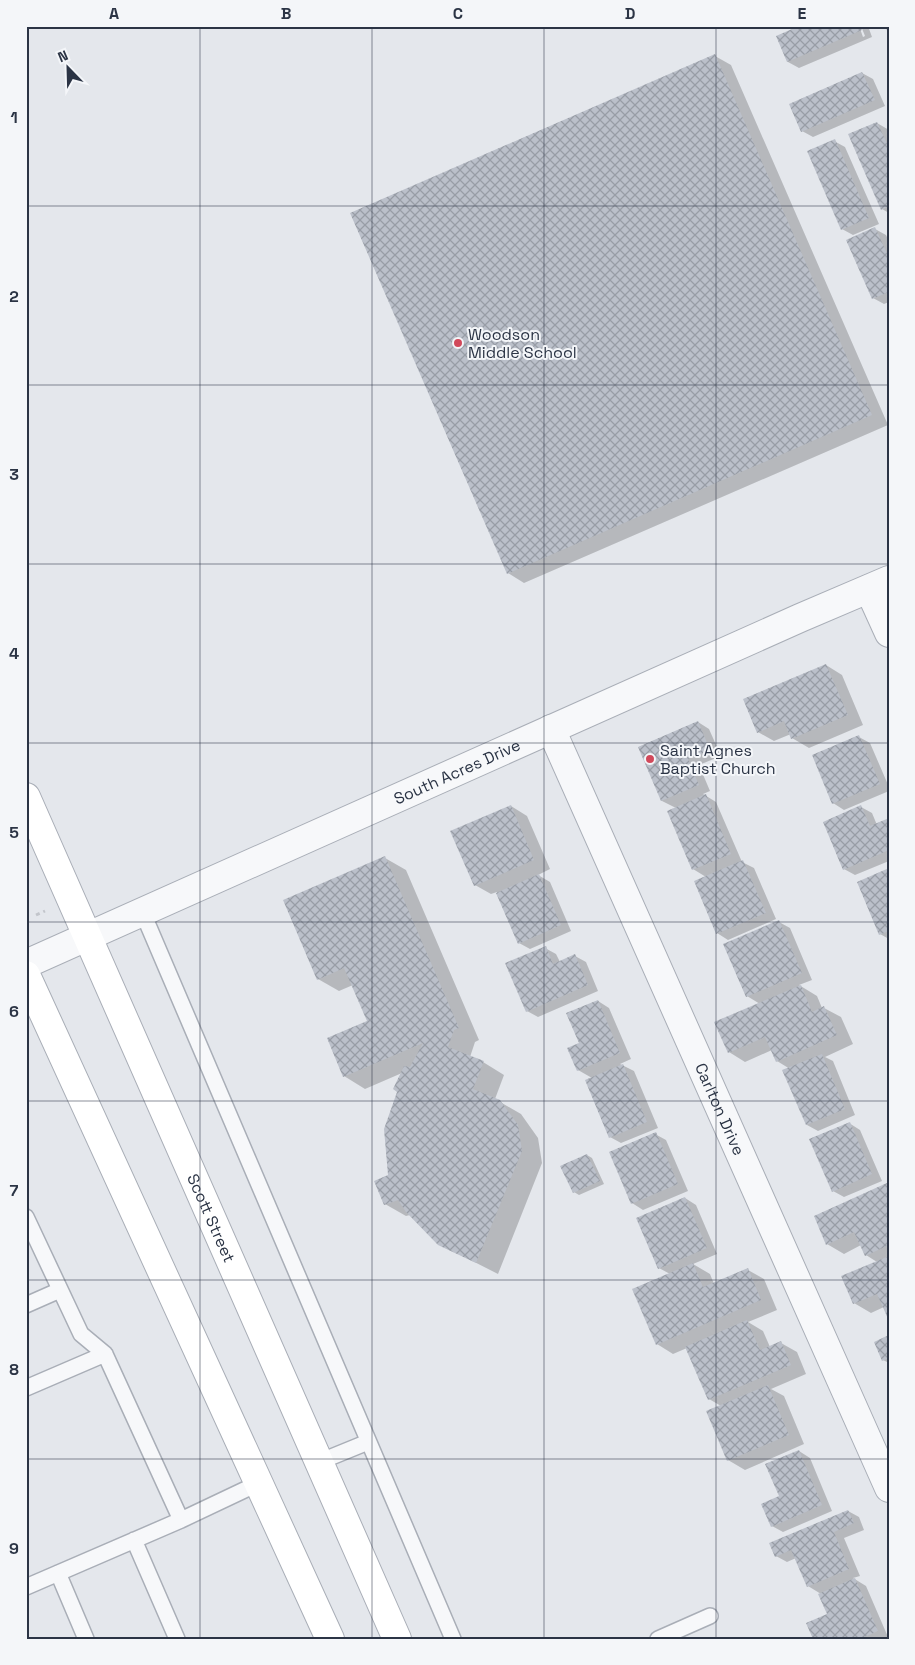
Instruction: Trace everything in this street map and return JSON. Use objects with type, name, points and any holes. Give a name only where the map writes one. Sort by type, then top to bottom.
[{"type":"main road","name":"Scott Street","points":[[26,797],[397,1639]]},
{"type":"main road","points":[[26,975],[330,1639]]},
{"type":"street","points":[[879,585],[889,633]]},
{"type":"street","name":"South Acres Drive","points":[[26,964],[551,729],[879,585]]},
{"type":"street","name":"Carlton Drive","points":[[551,729],[889,1488]]},
{"type":"lane","points":[[142,911],[452,1639]]},
{"type":"lane","points":[[26,1217],[81,1334],[104,1354],[181,1520]]},
{"type":"lane","points":[[26,1305],[60,1290]]},
{"type":"lane","points":[[26,1388],[104,1354]]},
{"type":"lane","points":[[319,1462],[368,1442]]},
{"type":"lane","points":[[26,1587],[181,1520],[259,1483]]},
{"type":"lane","points":[[134,1540],[177,1639]]},
{"type":"lane","points":[[58,1573],[86,1639]]},
{"type":"lane","points":[[658,1639],[710,1616]]},
{"type":"building","points":[[799,26],[860,26],[862,30],[787,62],[776,36]]},
{"type":"building","points":[[715,54],[872,415],[507,574],[350,213]]},
{"type":"building","points":[[862,72],[875,100],[801,132],[789,104]]},
{"type":"building","points":[[877,122],[889,148],[889,206],[881,210],[848,134]]},
{"type":"building","points":[[835,139],[869,218],[841,230],[807,151]]},
{"type":"building","points":[[875,227],[889,258],[889,292],[872,299],[846,240]]},
{"type":"building","points":[[826,664],[848,715],[791,739],[784,721],[757,733],[743,699]]},
{"type":"building","points":[[698,721],[710,750],[688,759],[699,785],[661,801],[638,747]]},
{"type":"building","points":[[859,735],[880,784],[832,804],[812,755]]},
{"type":"building","points":[[706,794],[731,854],[692,870],[667,811]]},
{"type":"building","points":[[511,805],[534,860],[474,886],[450,831]]},
{"type":"building","points":[[861,805],[870,826],[889,818],[889,850],[843,870],[823,822]]},
{"type":"building","points":[[385,856],[459,1028],[454,1030],[448,1047],[484,1061],[473,1089],[500,1100],[518,1125],[522,1151],[476,1263],[438,1245],[406,1212],[398,1200],[384,1205],[374,1181],[388,1175],[384,1129],[397,1092],[393,1089],[404,1066],[410,1067],[423,1043],[343,1077],[327,1038],[367,1021],[344,968],[317,980],[283,900]]},
{"type":"building","points":[[743,860],[766,913],[716,934],[694,881]]},
{"type":"building","points":[[889,868],[889,931],[879,935],[857,882]]},
{"type":"building","points":[[539,874],[561,925],[518,944],[496,893]]},
{"type":"building","points":[[779,920],[802,973],[746,997],[723,944]]},
{"type":"building","points":[[546,946],[553,964],[575,954],[588,985],[526,1012],[505,963]]},
{"type":"building","points":[[801,985],[812,1012],[824,1006],[837,1035],[776,1062],[765,1037],[728,1053],[714,1022]]},
{"type":"building","points":[[598,1000],[620,1053],[577,1071],[567,1048],[579,1043],[566,1013]]},
{"type":"building","points":[[822,1054],[845,1109],[806,1125],[782,1070]]},
{"type":"building","points":[[623,1064],[647,1122],[609,1138],[585,1080]]},
{"type":"building","points":[[850,1122],[872,1174],[832,1192],[809,1139]]},
{"type":"building","points":[[656,1132],[678,1184],[631,1204],[609,1152]]},
{"type":"building","points":[[587,1154],[600,1181],[573,1193],[560,1166]]},
{"type":"building","points":[[889,1182],[889,1245],[865,1256],[854,1232],[826,1245],[814,1216]]},
{"type":"building","points":[[685,1197],[707,1248],[658,1269],[636,1218]]},
{"type":"building","points":[[889,1256],[889,1321],[877,1294],[853,1304],[841,1276]]},
{"type":"building","points":[[693,1263],[703,1287],[748,1268],[761,1300],[656,1345],[632,1289]]},
{"type":"building","points":[[747,1320],[760,1350],[781,1341],[791,1365],[708,1400],[685,1347]]},
{"type":"building","points":[[889,1335],[889,1358],[882,1361],[874,1342]]},
{"type":"building","points":[[768,1385],[789,1435],[727,1461],[706,1411]]},
{"type":"building","points":[[799,1450],[822,1505],[771,1527],[761,1504],[779,1496],[765,1464]]},
{"type":"building","points":[[848,1510],[854,1523],[834,1532],[849,1569],[807,1587],[791,1550],[775,1557],[769,1543]]},
{"type":"building","points":[[855,1578],[878,1631],[860,1639],[813,1639],[806,1623],[827,1614],[818,1594]]},
{"type":"place","name":"Woodson Middle School","points":[[458,343]]},
{"type":"place","name":"Saint Agnes Baptist Church","points":[[650,759]]}]
